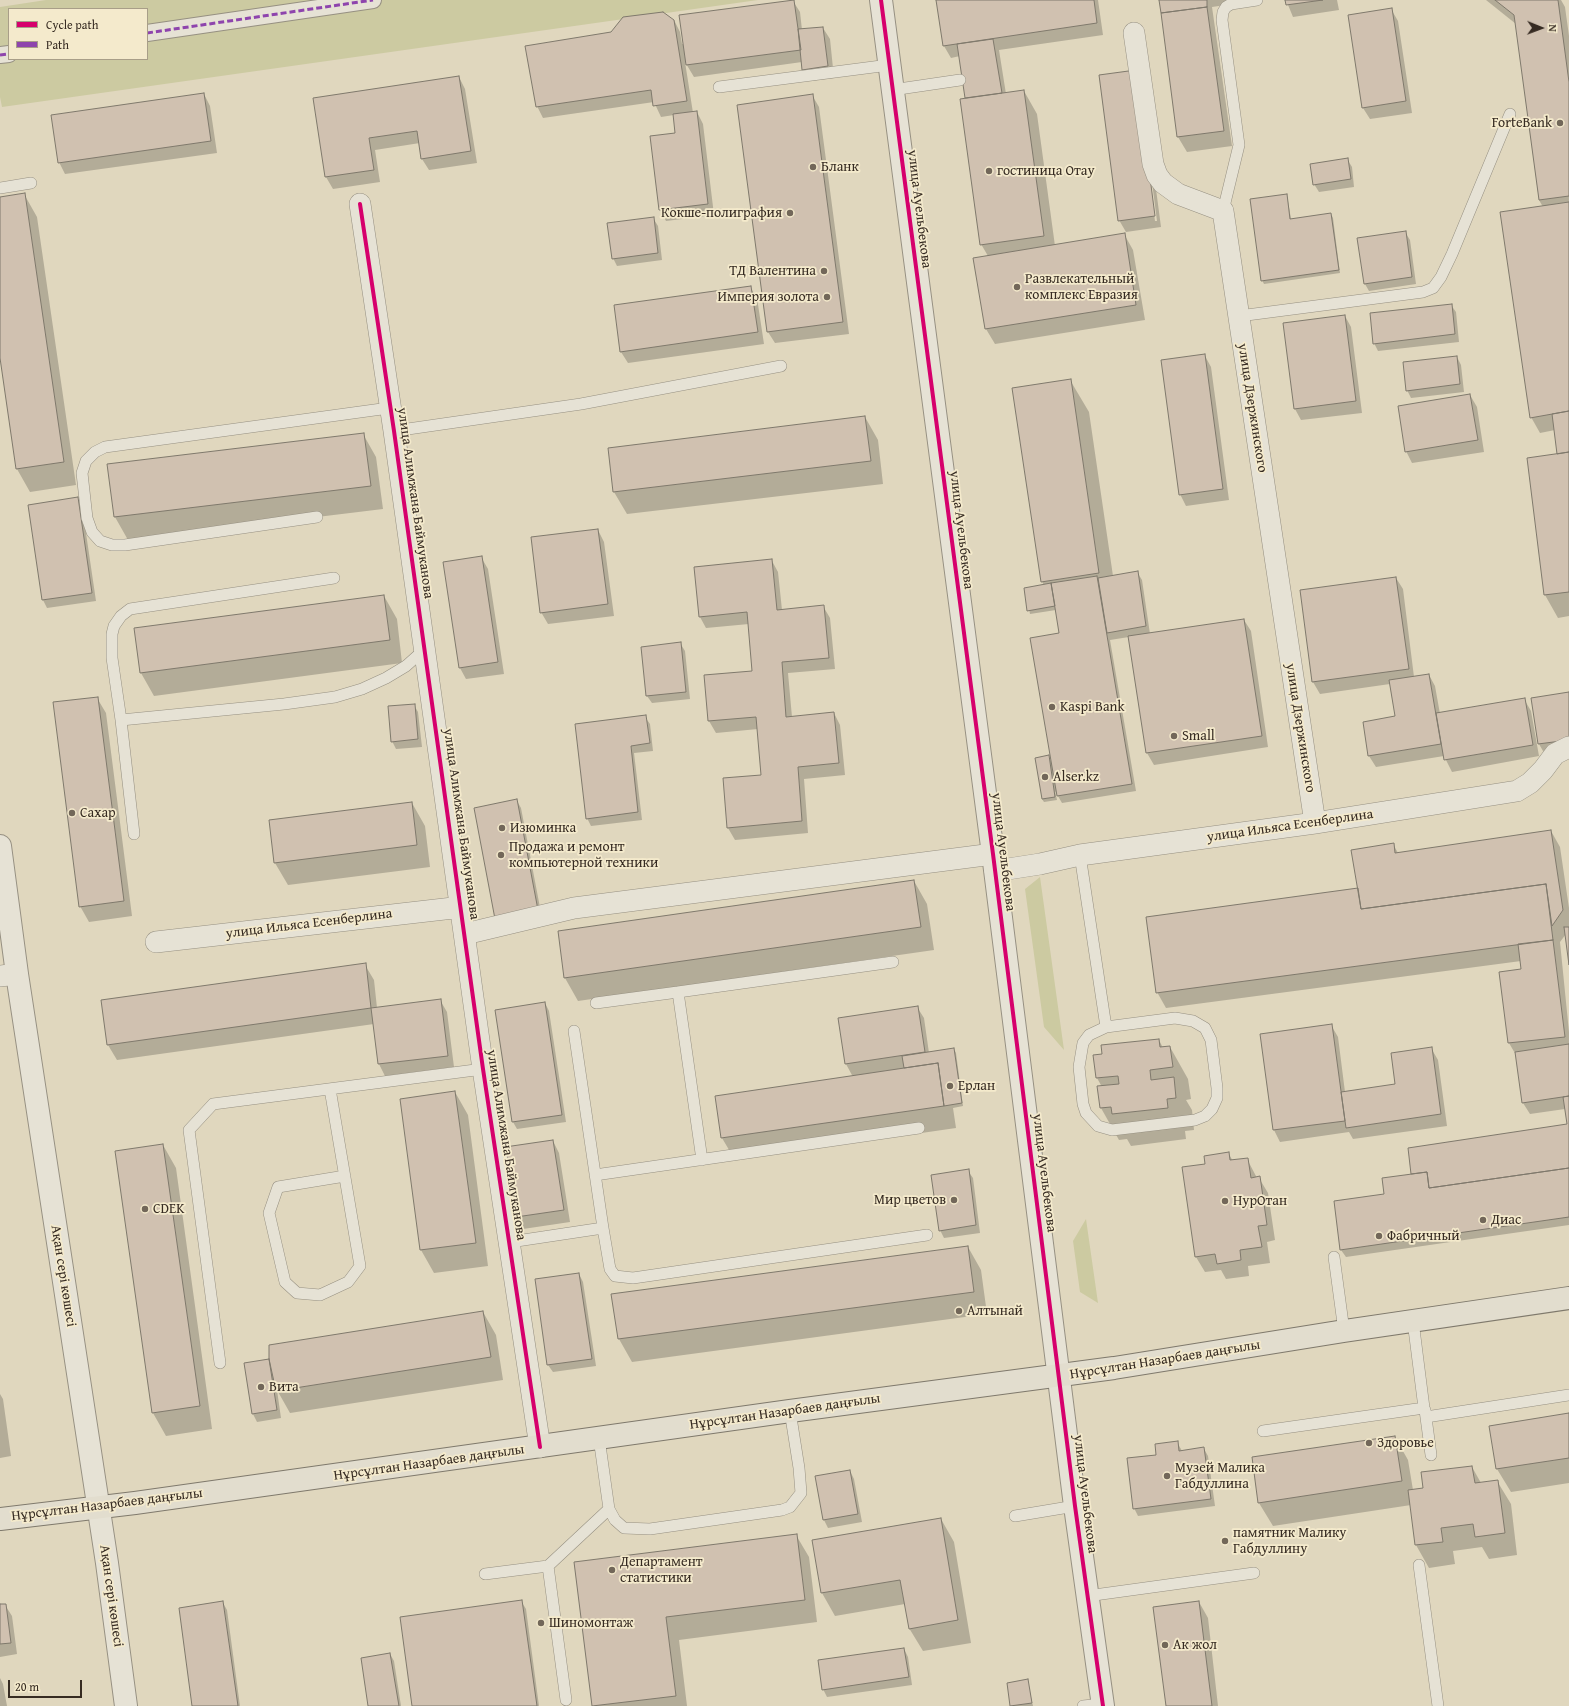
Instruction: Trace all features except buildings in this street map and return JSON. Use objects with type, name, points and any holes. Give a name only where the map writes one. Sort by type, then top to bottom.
[{"type":"highway","name":"Нұрсұлтан Назарбаев даңғылы","points":[[0,1519],[540,1447],[790,1411],[1058,1376],[1184,1358],[1344,1331],[1566,1298]]},
{"type":"street","points":[[148,33],[373,0]]},
{"type":"street","name":"улица Ауельбекова","points":[[881,0],[994,862],[1087,1596],[1096,1705]]},
{"type":"street","points":[[1134,33],[1153,164],[1157,174],[1162,183],[1174,191],[1222,211]]},
{"type":"street","name":"улица Алимжана Баймуканова","points":[[360,204],[462,907],[483,1069],[540,1447]]},
{"type":"street","name":"улица Дзержинского","points":[[1222,211],[1315,823]]},
{"type":"street","name":"улица Ильяса Есенберлина","points":[[465,934],[574,908],[994,862],[1040,864],[1080,855],[1315,823],[1517,791],[1530,783],[1544,770],[1554,754],[1569,747]]},
{"type":"street","name":"Ақан сері көшесі","points":[[0,846],[9,975],[98,1506],[126,1706]]},
{"type":"street","name":"улица Ильяса Есенберлина","points":[[156,942],[462,907]]},
{"type":"lane","points":[[1222,211],[1239,145],[1222,20],[1223,12],[1226,7],[1231,4],[1256,0]]},
{"type":"lane","points":[[719,87],[889,65]]},
{"type":"lane","points":[[892,90],[960,80]]},
{"type":"lane","points":[[1238,316],[1423,292],[1433,288],[1441,277],[1452,254],[1510,114]]},
{"type":"lane","points":[[0,188],[31,183]]},
{"type":"lane","points":[[394,431],[580,404],[781,366]]},
{"type":"lane","points":[[317,517],[125,546],[112,545],[100,541],[92,532],[87,518],[82,473],[86,461],[95,452],[105,446],[389,408]]},
{"type":"lane","points":[[134,834],[121,720],[112,658],[112,634],[114,626],[121,616],[130,609],[334,578]]},
{"type":"lane","points":[[121,720],[284,704],[335,697],[362,689],[386,678],[406,666],[425,649]]},
{"type":"lane","points":[[1080,855],[1106,1027]]},
{"type":"lane","points":[[596,1003],[893,962]]},
{"type":"lane","points":[[678,992],[702,1160]]},
{"type":"lane","points":[[1175,1018],[1189,1020],[1204,1028],[1211,1040],[1217,1088],[1217,1098],[1212,1109],[1205,1116],[1196,1120],[1112,1130],[1098,1126],[1086,1113],[1083,1104],[1079,1066],[1083,1043],[1089,1035],[1106,1027],[1175,1018]]},
{"type":"lane","points":[[574,1031],[603,1228],[610,1269],[615,1276],[624,1278],[927,1235]]},
{"type":"lane","points":[[220,1363],[189,1130],[213,1104],[483,1069]]},
{"type":"lane","points":[[330,1090],[360,1266],[348,1282],[320,1295],[297,1293],[286,1282],[269,1213],[278,1187],[344,1176]]},
{"type":"lane","points":[[595,1175],[919,1128]]},
{"type":"lane","points":[[510,1242],[603,1228]]},
{"type":"lane","points":[[1334,1257],[1344,1331]]},
{"type":"lane","points":[[1413,1321],[1431,1455]]},
{"type":"lane","points":[[1263,1431],[1569,1395]]},
{"type":"lane","points":[[599,1438],[609,1509],[614,1520],[624,1528],[636,1530],[782,1510],[790,1507],[801,1493],[801,1482],[790,1411]]},
{"type":"lane","points":[[1015,1516],[1075,1506]]},
{"type":"lane","points":[[485,1574],[548,1566],[609,1509]]},
{"type":"lane","points":[[1418,1565],[1438,1706]]},
{"type":"lane","points":[[548,1566],[566,1700]]},
{"type":"lane","points":[[1087,1596],[1254,1572]]},
{"type":"shaded area","points":[[46,0],[758,0],[2,107],[0,97],[0,7]]},
{"type":"shaded area","points":[[1040,877],[1064,1050],[1044,1027],[1025,889]]},
{"type":"shaded area","points":[[1086,1219],[1098,1303],[1080,1292],[1073,1241]]},
{"type":"marked path","points":[[148,33],[373,0]]},
{"type":"marked path","points":[[0,55],[8,54]]},
{"type":"cycle path","points":[[881,0],[993,854],[1075,1506],[1103,1706]]},
{"type":"cycle path","points":[[360,204],[394,431],[483,1069],[540,1447]]},
{"type":"place","name":"ForteBank","points":[[1560,123]]},
{"type":"place","name":"Бланк","points":[[813,167]]},
{"type":"place","name":"гостиница Отау","points":[[989,171]]},
{"type":"place","name":"Кокше-полиграфия","points":[[790,213]]},
{"type":"place","name":"ТД Валентина","points":[[824,271]]},
{"type":"place","name":"Развлекательный комплекс Евразия","points":[[1017,287]]},
{"type":"place","name":"Империя золота","points":[[827,297]]},
{"type":"place","name":"Kaspi Bank","points":[[1052,707]]},
{"type":"place","name":"Small","points":[[1174,736]]},
{"type":"place","name":"Alser.kz","points":[[1045,777]]},
{"type":"place","name":"Сахар","points":[[72,813]]},
{"type":"place","name":"Изюминка","points":[[502,828]]},
{"type":"place","name":"Продажа и ремонт компьютерной техники","points":[[501,855]]},
{"type":"place","name":"Ерлан","points":[[950,1086]]},
{"type":"place","name":"Мир цветов","points":[[954,1200]]},
{"type":"place","name":"НурОтан","points":[[1225,1201]]},
{"type":"place","name":"CDEK","points":[[145,1209]]},
{"type":"place","name":"Диас","points":[[1483,1220]]},
{"type":"place","name":"Фабричный","points":[[1379,1236]]},
{"type":"place","name":"Алтынай","points":[[959,1311]]},
{"type":"place","name":"Вита","points":[[261,1387]]},
{"type":"place","name":"Здоровье","points":[[1369,1443]]},
{"type":"place","name":"Музей Малика Габдуллина","points":[[1167,1476]]},
{"type":"place","name":"памятник Малику Габдуллину","points":[[1225,1541]]},
{"type":"place","name":"Департамент статистики","points":[[612,1570]]},
{"type":"place","name":"Шиномонтаж","points":[[541,1623]]},
{"type":"place","name":"Ак жол","points":[[1165,1645]]}]
